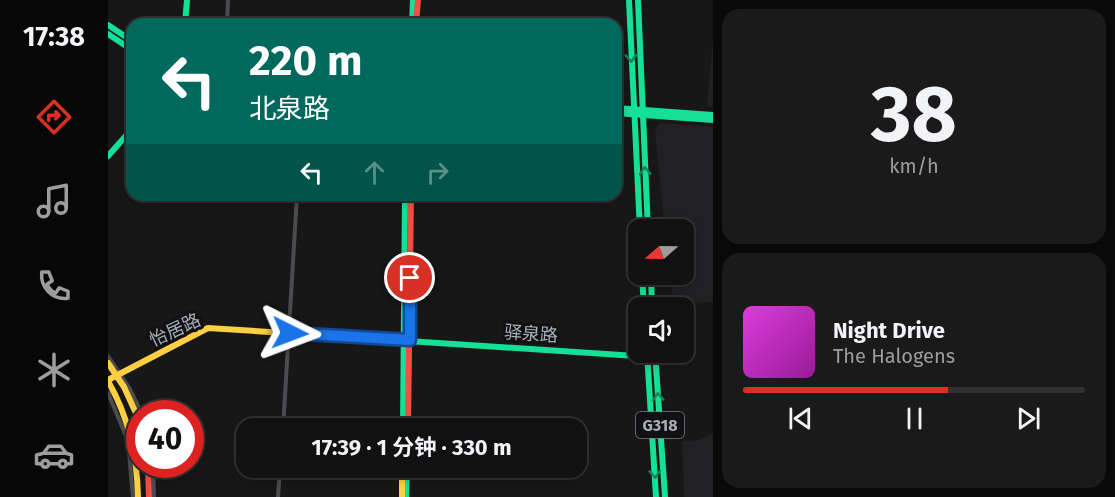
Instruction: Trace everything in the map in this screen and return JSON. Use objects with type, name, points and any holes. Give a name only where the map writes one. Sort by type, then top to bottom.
[{"type":"main road","points":[[186,18],[187,0]]},
{"type":"main road","points":[[414,18],[416,0]]},
{"type":"main road","points":[[629,0],[639,219]]},
{"type":"main road","points":[[638,0],[647,219]]},
{"type":"main road","points":[[108,25],[126,37]]},
{"type":"main road","points":[[108,34],[126,46]]},
{"type":"main road","points":[[622,111],[713,118]]},
{"type":"main road","points":[[108,156],[126,136]]},
{"type":"main road","points":[[405,201],[408,418]]},
{"type":"main road","points":[[403,418],[411,201]]},
{"type":"main road","name":"怡居路","points":[[108,380],[208,328],[407,340]]},
{"type":"main road","name":"驿泉路","points":[[407,340],[628,354]]},
{"type":"main road","points":[[108,363],[118,374],[130,400]]},
{"type":"main road","name":"G318","points":[[648,363],[656,497]]},
{"type":"main road","name":"G318","points":[[656,363],[665,497]]},
{"type":"main road","points":[[108,380],[133,437],[138,497]]},
{"type":"main road","points":[[151,478],[152,497]]},
{"type":"main road","points":[[404,497],[405,478]]},
{"type":"street","points":[[227,18],[228,0]]},
{"type":"street","points":[[284,418],[297,201]]},
{"type":"street","points":[[108,356],[134,400]]},
{"type":"street","points":[[108,393],[129,441],[133,497]]},
{"type":"street","points":[[278,497],[279,478]]},
{"type":"shaded area","points":[[713,38],[713,106],[707,106]]},
{"type":"shaded area","points":[[659,123],[713,126],[713,302],[694,303],[694,297],[672,297],[671,285],[694,285],[694,219],[664,219],[655,133]]},
{"type":"shaded area","points":[[713,433],[713,497],[684,497],[682,441],[698,440]]},
{"type":"traffic: fast","points":[[186,18],[187,0]]},
{"type":"traffic: fast","points":[[412,18],[413,0]]},
{"type":"traffic: fast","points":[[629,0],[639,219]]},
{"type":"traffic: fast","points":[[638,0],[648,219]]},
{"type":"traffic: fast","points":[[108,25],[126,37]]},
{"type":"traffic: fast","points":[[108,34],[126,46]]},
{"type":"traffic: fast","points":[[622,108],[713,115]]},
{"type":"traffic: fast","points":[[622,113],[713,120]]},
{"type":"traffic: fast","points":[[108,156],[126,136]]},
{"type":"traffic: fast","points":[[403,418],[405,201]]},
{"type":"traffic: fast","points":[[643,285],[643,297]]},
{"type":"traffic: fast","points":[[651,285],[652,297]]},
{"type":"traffic: fast","points":[[347,337],[628,355]]},
{"type":"traffic: fast","points":[[648,363],[656,497]]},
{"type":"traffic: fast","points":[[656,363],[665,497]]},
{"type":"traffic: fast","points":[[406,497],[407,478]]},
{"type":"traffic: slow","points":[[108,380],[208,328],[347,337]]},
{"type":"traffic: slow","points":[[108,363],[130,400]]},
{"type":"traffic: slow","points":[[108,381],[121,409],[134,452],[138,497]]},
{"type":"traffic: slow","points":[[402,478],[402,497]]},
{"type":"traffic: jam","points":[[416,18],[418,0]]},
{"type":"traffic: jam","points":[[408,418],[411,201]]},
{"type":"traffic: jam","points":[[148,478],[149,497]]},
{"type":"route","points":[[290,333],[410,340],[410,278]]}]
